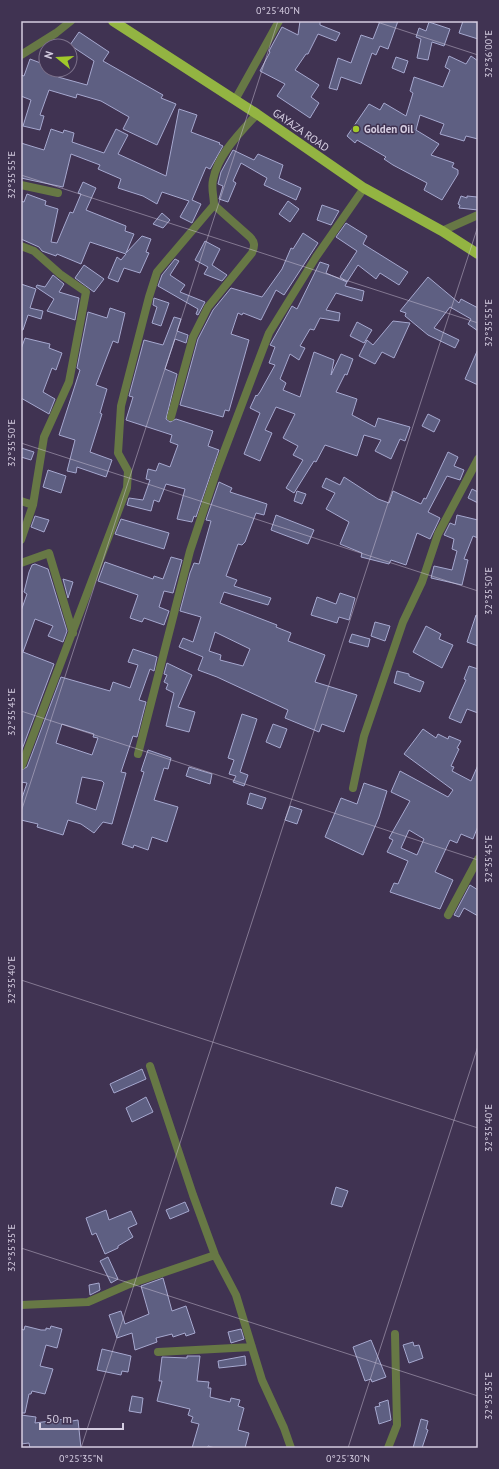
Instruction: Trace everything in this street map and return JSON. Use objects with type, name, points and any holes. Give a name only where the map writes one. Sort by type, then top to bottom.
[{"type":"main road","name":"GAYAZA ROAD","points":[[113,21],[257,114],[364,188],[442,231],[478,254]]},
{"type":"street","points":[[21,55],[56,33],[71,21]]},
{"type":"street","points":[[235,100],[279,21]]},
{"type":"street","points":[[22,765],[127,488],[128,471],[118,452],[121,406],[157,272],[214,205],[213,180],[221,161],[232,142],[257,114]]},
{"type":"street","points":[[21,185],[58,193]]},
{"type":"street","points":[[138,754],[190,551],[217,470],[269,333],[316,257],[364,188]]},
{"type":"street","points":[[171,417],[193,337],[208,307],[252,253],[255,247],[254,241],[214,205]]},
{"type":"street","points":[[442,231],[478,215]]},
{"type":"street","points":[[21,246],[34,251],[60,274],[86,292],[70,382],[44,437],[33,505],[21,540]]},
{"type":"street","points":[[353,788],[364,736],[403,622],[422,582],[438,534],[478,459]]},
{"type":"street","points":[[21,501],[33,505]]},
{"type":"street","points":[[21,563],[49,552],[73,633]]},
{"type":"street","points":[[448,915],[478,859]]},
{"type":"street","points":[[150,1066],[193,1196],[215,1255],[236,1296],[262,1380],[284,1428],[291,1448]]},
{"type":"street","points":[[21,1305],[88,1302],[127,1285],[215,1255]]},
{"type":"street","points":[[388,1448],[397,1425],[395,1334]]},
{"type":"street","points":[[158,1352],[252,1347]]},
{"type":"building","points":[[300,21],[320,21],[320,25],[340,33],[336,41],[318,34],[308,54],[306,54],[295,70],[319,85],[311,97],[319,103],[310,118],[277,96],[285,84],[260,71],[282,27],[298,35]]},
{"type":"building","points":[[380,21],[398,21],[388,49],[380,46],[376,55],[372,53],[361,84],[341,77],[337,90],[329,88],[338,58],[351,63],[361,35],[373,39]]},
{"type":"building","points":[[463,21],[478,22],[478,39],[459,33]]},
{"type":"building","points":[[429,22],[450,29],[444,46],[432,42],[428,60],[417,58],[421,39],[416,37],[419,28],[426,31]]},
{"type":"building","points":[[79,32],[109,52],[103,61],[163,95],[161,98],[176,104],[157,145],[123,129],[129,117],[101,101],[77,94],[76,98],[49,90],[40,115],[44,116],[40,130],[23,126],[31,100],[21,96],[21,75],[24,76],[30,59],[38,62],[38,78],[62,78],[87,85],[94,61],[78,50],[78,38],[75,38]]},
{"type":"building","points":[[449,56],[466,64],[471,56],[478,61],[478,139],[466,136],[464,141],[440,134],[444,124],[420,115],[416,130],[439,144],[431,155],[454,163],[452,167],[458,170],[458,174],[442,200],[424,190],[427,183],[393,165],[384,159],[386,157],[357,140],[355,143],[347,136],[369,104],[380,110],[384,103],[406,116],[413,93],[410,91],[414,77],[443,87],[450,70],[445,67]]},
{"type":"building","points":[[396,57],[408,61],[404,73],[392,68]]},
{"type":"building","points":[[179,109],[197,115],[191,132],[220,143],[219,144],[223,146],[210,169],[206,167],[192,200],[201,204],[192,223],[180,217],[189,201],[162,192],[157,204],[143,196],[118,188],[121,179],[98,169],[100,165],[71,154],[63,187],[21,178],[21,143],[44,150],[51,129],[63,133],[64,130],[74,133],[72,142],[104,153],[116,129],[128,135],[118,154],[166,176]]},
{"type":"building","points":[[233,150],[254,160],[258,154],[283,165],[279,178],[301,188],[296,200],[264,185],[267,178],[241,163],[233,181],[236,183],[228,202],[219,199],[223,186],[218,184],[221,172]]},
{"type":"building","points":[[83,182],[96,188],[86,210],[126,226],[125,231],[134,234],[126,253],[142,236],[151,239],[146,252],[149,253],[140,273],[124,268],[118,282],[108,278],[117,257],[121,260],[126,254],[90,242],[81,264],[57,254],[56,256],[42,251],[39,247],[21,239],[21,201],[24,202],[27,194],[46,201],[45,205],[58,209],[51,242],[57,243],[70,212],[73,213],[81,194],[78,193]]},
{"type":"building","points":[[461,196],[467,198],[467,196],[477,197],[478,210],[459,208],[460,205],[458,204]]},
{"type":"building","points":[[288,201],[299,209],[290,222],[279,214]]},
{"type":"building","points":[[322,205],[339,211],[331,225],[317,220]]},
{"type":"building","points":[[162,213],[170,220],[163,228],[153,224]]},
{"type":"building","points":[[346,223],[367,236],[363,244],[408,272],[399,285],[380,273],[376,279],[358,265],[347,282],[340,277],[357,251],[336,237]]},
{"type":"building","points":[[303,233],[318,243],[284,295],[276,290],[261,320],[243,313],[242,315],[238,313],[231,334],[249,340],[229,411],[225,410],[223,417],[180,405],[198,339],[213,310],[231,288],[262,297],[282,269],[291,248],[293,249]]},
{"type":"building","points":[[205,241],[220,249],[212,265],[227,275],[222,281],[204,274],[208,267],[195,260]]},
{"type":"building","points":[[175,259],[179,261],[170,275],[185,285],[180,292],[205,302],[198,315],[196,314],[198,309],[158,286],[162,275]]},
{"type":"building","points":[[320,262],[329,265],[326,273],[347,282],[345,286],[364,291],[362,301],[336,293],[326,310],[340,313],[339,321],[320,318],[314,330],[310,329],[300,346],[305,348],[299,360],[290,354],[280,379],[286,383],[283,390],[300,397],[314,352],[334,360],[331,375],[341,354],[353,359],[347,375],[345,374],[336,392],[357,399],[352,415],[375,427],[378,418],[410,427],[405,441],[400,439],[391,459],[375,451],[381,440],[364,435],[357,456],[325,445],[316,462],[314,461],[294,493],[286,488],[303,460],[293,455],[298,446],[283,438],[295,414],[276,407],[265,430],[272,433],[260,461],[244,454],[260,413],[250,408],[256,395],[257,396],[260,392],[275,365],[269,363],[275,347],[270,345],[292,306],[297,309]]},
{"type":"building","points":[[84,265],[104,279],[94,292],[75,278]]},
{"type":"building","points":[[53,275],[64,284],[59,292],[79,298],[75,320],[47,311],[54,299],[36,287],[37,285],[45,287]]},
{"type":"building","points":[[428,277],[459,303],[461,299],[478,308],[478,331],[468,324],[471,319],[450,307],[434,328],[459,340],[455,348],[428,335],[405,316],[406,313],[400,311]]},
{"type":"building","points":[[21,284],[36,289],[30,308],[43,311],[41,319],[28,315],[23,330],[21,330]]},
{"type":"building","points":[[154,298],[169,303],[161,326],[152,323],[157,307],[153,305]]},
{"type":"building","points":[[110,308],[125,313],[118,343],[113,341],[96,385],[107,389],[100,413],[102,414],[90,452],[112,460],[106,477],[77,467],[76,473],[67,471],[75,440],[59,435],[80,370],[77,368],[88,312],[107,318]]},
{"type":"building","points":[[174,317],[181,319],[177,331],[188,335],[186,343],[175,339],[165,369],[177,374],[166,419],[170,422],[176,419],[213,431],[208,446],[219,450],[196,517],[194,516],[192,522],[177,519],[185,489],[166,484],[159,502],[154,500],[151,511],[127,505],[129,498],[143,500],[150,480],[146,479],[148,469],[156,471],[159,463],[170,467],[178,445],[170,442],[172,435],[126,420],[133,397],[129,396],[144,340],[163,345]]},
{"type":"building","points":[[393,321],[410,323],[394,358],[382,352],[375,364],[359,356],[367,340],[373,345]]},
{"type":"building","points":[[357,322],[372,330],[364,343],[350,336]]},
{"type":"building","points":[[25,338],[50,344],[49,348],[62,353],[56,370],[52,368],[43,392],[55,399],[49,414],[21,398],[21,349]]},
{"type":"building","points":[[478,349],[478,385],[465,379]]},
{"type":"building","points":[[428,414],[440,420],[434,432],[422,426]]},
{"type":"building","points":[[21,448],[34,452],[31,460],[21,457]]},
{"type":"building","points":[[448,452],[458,457],[454,466],[464,470],[460,480],[447,476],[428,512],[440,518],[430,539],[417,533],[406,565],[391,560],[389,564],[361,557],[362,553],[340,544],[349,522],[326,509],[335,493],[322,487],[326,478],[340,485],[344,477],[378,499],[389,503],[393,491],[421,504],[424,498],[426,499]]},
{"type":"building","points":[[48,470],[66,476],[61,493],[43,487]]},
{"type":"building","points":[[219,482],[232,488],[230,492],[267,504],[264,515],[256,513],[245,542],[242,545],[238,544],[226,576],[237,580],[234,586],[271,598],[268,605],[224,592],[220,603],[277,625],[276,627],[291,633],[288,641],[325,655],[315,682],[357,695],[344,732],[322,724],[319,732],[285,718],[288,710],[217,677],[198,670],[203,657],[179,647],[183,638],[193,642],[201,617],[180,611],[194,563],[199,564],[211,521],[206,520]],"holes":[[[215,632],[250,649],[243,666],[220,660],[221,655],[209,651]]]},
{"type":"building","points":[[472,489],[478,492],[478,503],[468,498]]},
{"type":"building","points":[[297,491],[306,494],[302,504],[294,501]]},
{"type":"building","points":[[276,515],[314,530],[308,544],[271,530]]},
{"type":"building","points":[[457,515],[478,520],[478,538],[473,536],[464,559],[468,560],[462,585],[431,578],[434,566],[452,570],[457,551],[452,549],[454,539],[444,535],[450,523],[455,525]]},
{"type":"building","points":[[35,516],[49,520],[44,532],[31,527]]},
{"type":"building","points":[[121,519],[169,533],[164,549],[115,534]]},
{"type":"building","points":[[171,557],[182,560],[173,593],[164,591],[159,607],[169,611],[164,625],[144,618],[142,622],[130,618],[138,595],[98,581],[105,562],[153,579],[154,576],[163,579]]},
{"type":"building","points":[[35,564],[48,569],[67,631],[63,642],[48,636],[53,626],[35,619],[23,652],[54,664],[21,752],[21,611],[27,594],[24,592],[29,572],[32,565]]},
{"type":"building","points":[[63,579],[73,582],[68,598]]},
{"type":"building","points":[[340,593],[355,598],[349,620],[339,617],[337,623],[311,615],[317,597],[336,604]]},
{"type":"building","points":[[476,615],[478,616],[478,646],[467,642]]},
{"type":"building","points":[[375,622],[390,626],[385,641],[371,636]]},
{"type":"building","points":[[426,626],[441,634],[439,639],[453,645],[442,668],[413,652]]},
{"type":"building","points":[[352,634],[370,639],[368,647],[349,642]]},
{"type":"building","points":[[133,649],[157,657],[154,671],[150,669],[139,700],[146,702],[137,737],[133,736],[121,772],[126,773],[112,824],[103,822],[94,833],[81,824],[68,820],[63,835],[37,827],[38,824],[21,820],[21,801],[27,783],[21,782],[21,770],[27,767],[61,677],[110,691],[113,682],[130,688],[138,665],[128,662]],"holes":[[[62,724],[94,734],[93,737],[98,738],[92,755],[56,743]],[[82,777],[102,781],[104,783],[96,810],[76,803]]]},
{"type":"building","points":[[167,663],[192,675],[178,707],[195,712],[189,732],[166,726],[174,693],[166,689],[168,684],[164,682],[167,675],[164,674]]},
{"type":"building","points":[[469,666],[478,669],[478,713],[467,709],[461,723],[449,718],[466,680],[464,679]]},
{"type":"building","points":[[397,671],[409,674],[409,676],[424,682],[420,692],[394,683]]},
{"type":"building","points":[[242,714],[257,719],[240,772],[248,775],[244,786],[233,782],[236,776],[229,774],[234,760],[228,758]]},
{"type":"building","points":[[273,724],[287,729],[280,748],[266,742]]},
{"type":"building","points":[[423,729],[436,738],[438,734],[448,739],[449,736],[461,741],[451,766],[454,767],[452,771],[471,781],[478,765],[478,826],[473,839],[461,834],[457,843],[450,840],[435,872],[453,880],[440,909],[390,892],[394,883],[398,884],[408,861],[387,852],[393,840],[389,838],[410,801],[391,792],[400,771],[448,797],[453,790],[404,754]],"holes":[[[409,830],[424,839],[417,855],[401,848]]]},
{"type":"building","points":[[148,750],[171,758],[168,769],[164,768],[154,800],[178,807],[167,842],[152,837],[148,850],[134,845],[133,848],[122,844],[144,772],[141,771]]},
{"type":"building","points":[[189,767],[212,774],[210,784],[186,776]]},
{"type":"building","points":[[364,783],[387,791],[379,817],[363,855],[325,837],[341,798],[357,804]]},
{"type":"building","points":[[250,793],[266,798],[262,809],[247,804]]},
{"type":"building","points":[[290,806],[302,810],[297,824],[285,820]]},
{"type":"building","points":[[470,885],[478,890],[478,916],[464,908],[459,917],[454,915]]},
{"type":"building","points":[[142,1069],[146,1079],[114,1093],[110,1084]]},
{"type":"building","points":[[146,1097],[153,1112],[132,1122],[126,1108]]},
{"type":"building","points":[[336,1187],[348,1191],[342,1207],[331,1204]]},
{"type":"building","points":[[185,1202],[189,1211],[170,1219],[166,1210]]},
{"type":"building","points":[[106,1210],[109,1220],[131,1211],[137,1224],[128,1228],[133,1237],[118,1246],[118,1248],[105,1254],[96,1233],[92,1235],[86,1218]]},
{"type":"building","points":[[108,1257],[118,1279],[111,1283],[100,1261]]},
{"type":"building","points":[[163,1278],[172,1311],[186,1306],[195,1333],[186,1336],[185,1333],[173,1337],[172,1334],[156,1338],[157,1342],[135,1350],[132,1333],[117,1338],[109,1315],[121,1311],[125,1324],[149,1314],[141,1286]]},
{"type":"building","points":[[99,1283],[100,1290],[90,1295],[89,1285]]},
{"type":"building","points":[[25,1326],[41,1330],[46,1330],[46,1328],[50,1329],[51,1326],[62,1329],[57,1348],[46,1345],[40,1366],[53,1369],[45,1394],[32,1391],[31,1394],[29,1394],[25,1413],[21,1413],[21,1329],[24,1330]]},
{"type":"building","points":[[241,1329],[244,1339],[231,1343],[228,1332]]},
{"type":"building","points":[[371,1340],[386,1377],[372,1382],[371,1379],[365,1381],[353,1347]]},
{"type":"building","points":[[413,1342],[414,1346],[419,1345],[423,1358],[409,1363],[403,1345]]},
{"type":"building","points":[[102,1349],[131,1356],[128,1372],[122,1371],[121,1375],[97,1370]]},
{"type":"building","points":[[187,1356],[200,1356],[197,1381],[209,1382],[208,1388],[211,1388],[210,1397],[230,1402],[231,1398],[240,1400],[238,1406],[244,1408],[238,1430],[249,1433],[245,1448],[215,1448],[208,1446],[207,1448],[192,1448],[199,1424],[191,1422],[193,1417],[188,1415],[190,1409],[157,1401],[162,1381],[159,1381],[162,1357],[187,1358]]},
{"type":"building","points":[[245,1356],[246,1365],[219,1368],[218,1361]]},
{"type":"building","points":[[132,1396],[143,1398],[141,1413],[129,1411]]},
{"type":"building","points":[[388,1400],[391,1420],[379,1424],[375,1407],[380,1406],[379,1403]]},
{"type":"building","points":[[21,1415],[36,1417],[35,1423],[65,1419],[66,1422],[78,1420],[81,1448],[30,1448],[29,1443],[21,1444]]},
{"type":"building","points":[[421,1419],[428,1421],[426,1429],[428,1430],[422,1448],[413,1448]]},
{"type":"place","name":"Golden Oil","points":[[356,129]]}]
